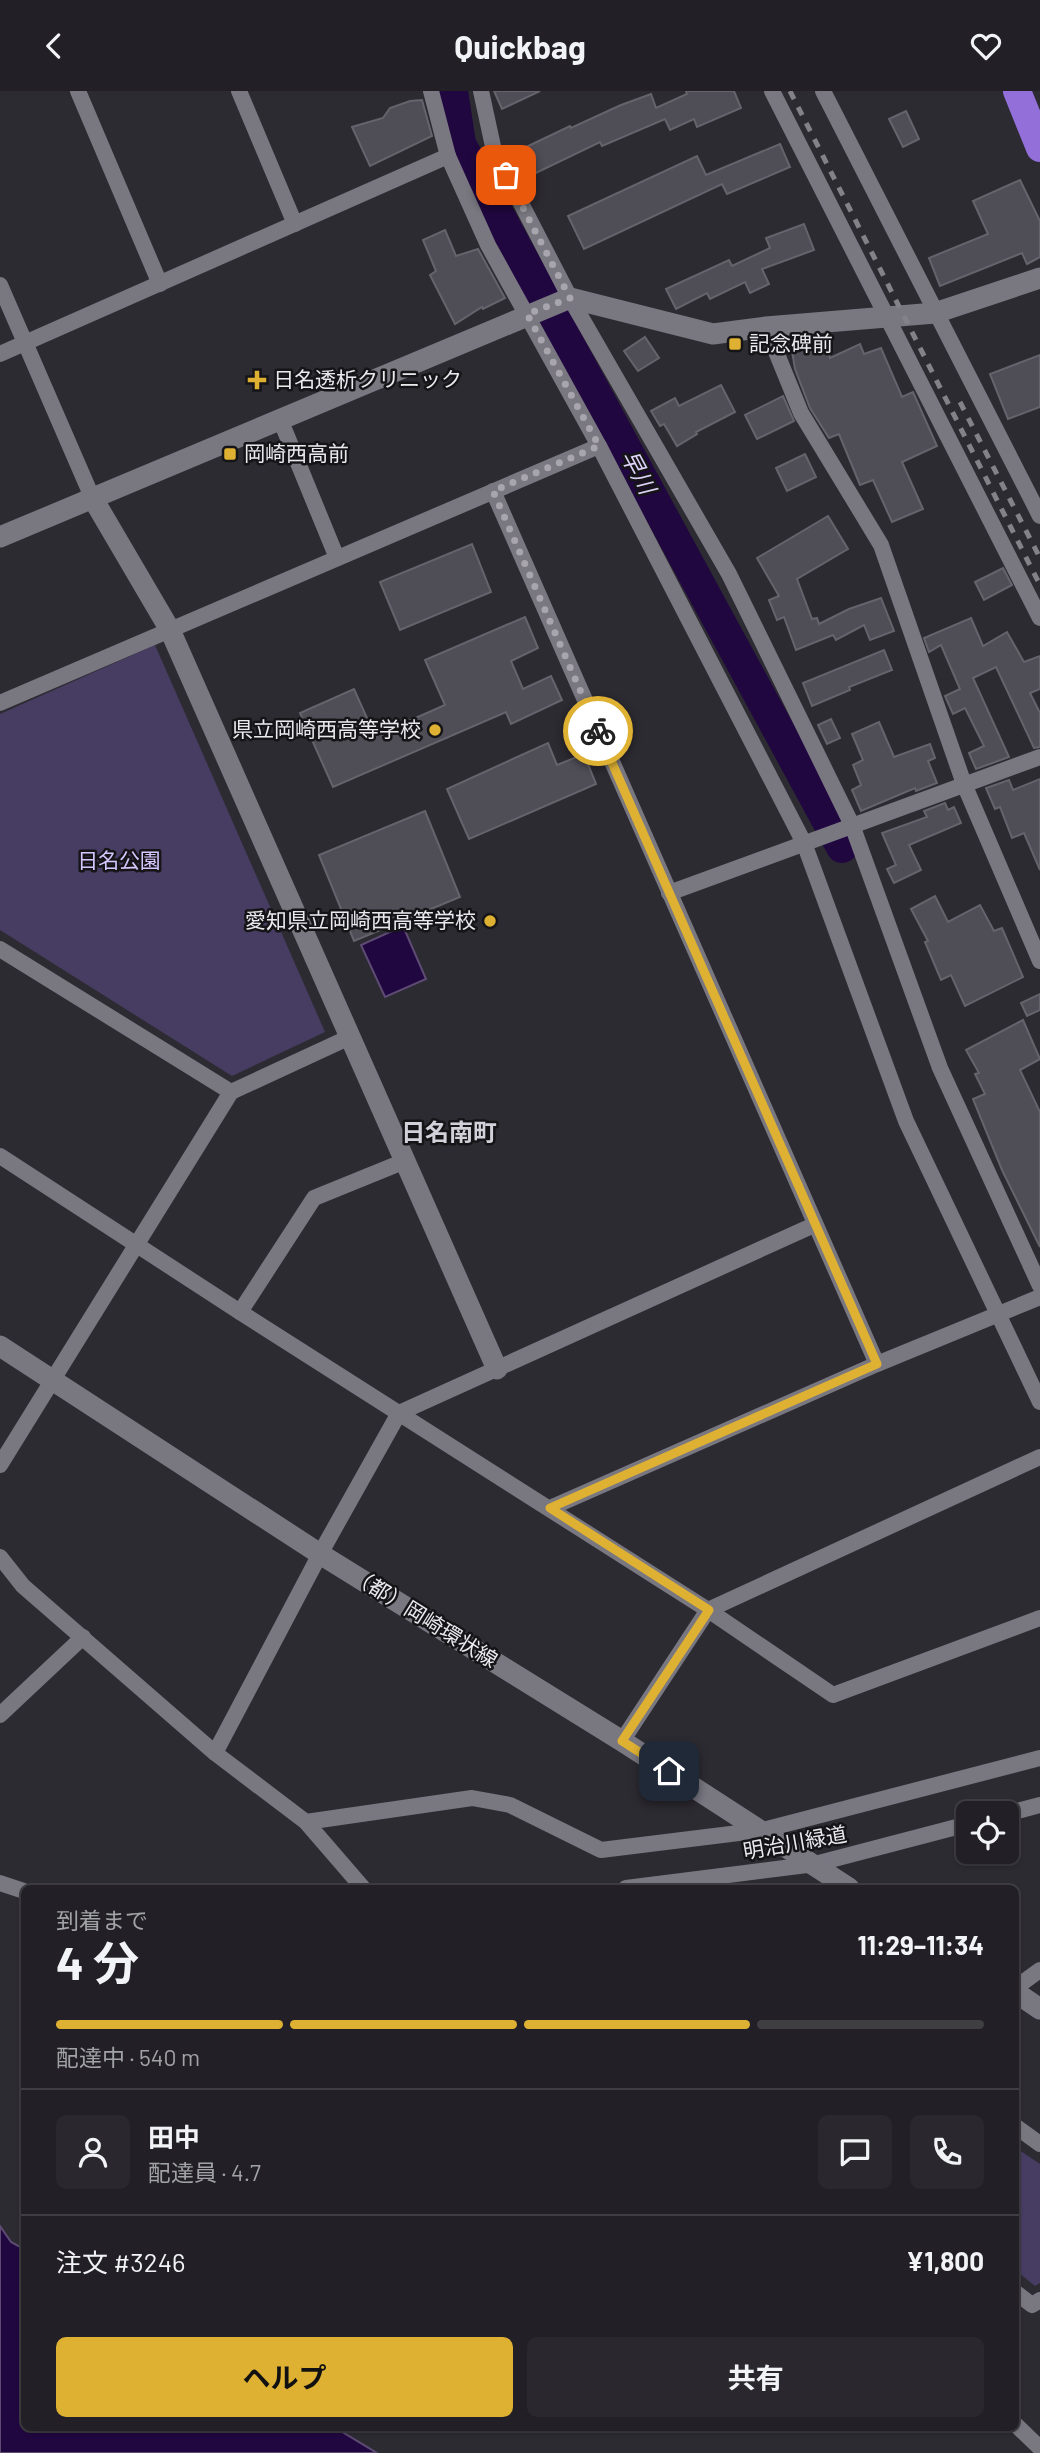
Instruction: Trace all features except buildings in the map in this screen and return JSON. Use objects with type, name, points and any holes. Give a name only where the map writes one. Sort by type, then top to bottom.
[{"type":"highway","points":[[1017,91],[1040,148]]},
{"type":"street","points":[[78,91],[160,283]]},
{"type":"street","points":[[239,91],[295,224]]},
{"type":"street","points":[[431,91],[448,156],[488,245],[599,446],[804,843],[906,1121],[1040,1402]]},
{"type":"street","points":[[481,91],[494,151],[570,298],[729,575],[852,825],[940,1068],[1040,1286]]},
{"type":"street","points":[[772,91],[1040,618]]},
{"type":"street","points":[[823,91],[1040,516]]},
{"type":"street","points":[[0,354],[448,156]]},
{"type":"street","points":[[0,537],[570,298],[713,334],[888,315],[935,313],[1040,278]]},
{"type":"street","points":[[0,285],[92,497],[170,630],[497,1369]]},
{"type":"street","points":[[766,327],[801,413],[881,545],[964,784],[1040,961]]},
{"type":"street","points":[[280,419],[337,558]]},
{"type":"street","points":[[0,703],[599,446]]},
{"type":"street","points":[[493,491],[877,1364]]},
{"type":"street","points":[[669,893],[1040,757]]},
{"type":"street","points":[[0,949],[231,1092]]},
{"type":"street","points":[[0,1465],[231,1092],[351,1037]]},
{"type":"street","points":[[0,1156],[709,1610],[833,1695],[1040,1618]]},
{"type":"street","points":[[240,1312],[314,1198],[405,1161]]},
{"type":"street","points":[[215,1753],[398,1413],[814,1225]]},
{"type":"street","points":[[550,1508],[877,1364],[1040,1297]]},
{"type":"street","name":"（都）岡崎環状線","points":[[0,1346],[320,1554],[622,1741],[845,1885]]},
{"type":"street","points":[[622,1741],[709,1610],[1040,1457]]},
{"type":"street","points":[[0,1557],[23,1586],[215,1753],[306,1822],[360,1885]]},
{"type":"street","points":[[0,1714],[83,1637]]},
{"type":"street","name":"明治川緑道","points":[[306,1822],[472,1798],[510,1805],[601,1850],[763,1830],[1040,1758]]},
{"type":"street","points":[[1019,1811],[1040,1805]]},
{"type":"street","name":"明治川緑道","points":[[650,1885],[815,1864],[956,1827]]},
{"type":"street","points":[[0,1883],[21,1890]]},
{"type":"street","points":[[1019,1987],[1040,1970]]},
{"type":"street","points":[[1019,1993],[1040,2009]]},
{"type":"street","points":[[1019,2129],[1040,2144]]},
{"type":"street","points":[[1019,2295],[1031,2305],[1040,2300]]},
{"type":"street","points":[[1019,2428],[1040,2448]]},
{"type":"green space","name":"日名公園","points":[[155,645],[325,1032],[232,1076],[0,930],[0,714]]},
{"type":"green space","points":[[1019,2150],[1040,2164],[1040,2283],[1035,2286],[1019,2273]]},
{"type":"shaded area","points":[[403,926],[426,979],[385,997],[361,945]]},
{"type":"shaded area","points":[[0,2226],[11,2242],[21,2247],[21,2431],[341,2431],[377,2453],[0,2453]]},
{"type":"waterway","name":"早川","points":[[452,91],[460,144],[842,847]]},
{"type":"railway","points":[[790,91],[1040,585]]},
{"type":"railway","points":[[960,402],[1040,558]]},
{"type":"way so far","points":[[506,175],[570,298],[527,314],[599,446],[493,491],[598,731]]},
{"type":"place","name":"記念碑前","points":[[735,344]]},
{"type":"place","name":"日名透析クリニック","points":[[257,380]]},
{"type":"place","name":"岡崎西高前","points":[[230,454]]},
{"type":"place","name":"県立岡崎西高等学校","points":[[435,730]]},
{"type":"place","name":"愛知県立岡崎西高等学校","points":[[490,921]]},
{"type":"district","name":"日名南町","points":[[449,1133]]},
{"type":"route","points":[[598,731],[877,1364],[550,1508],[709,1610],[622,1741],[669,1771]]}]
